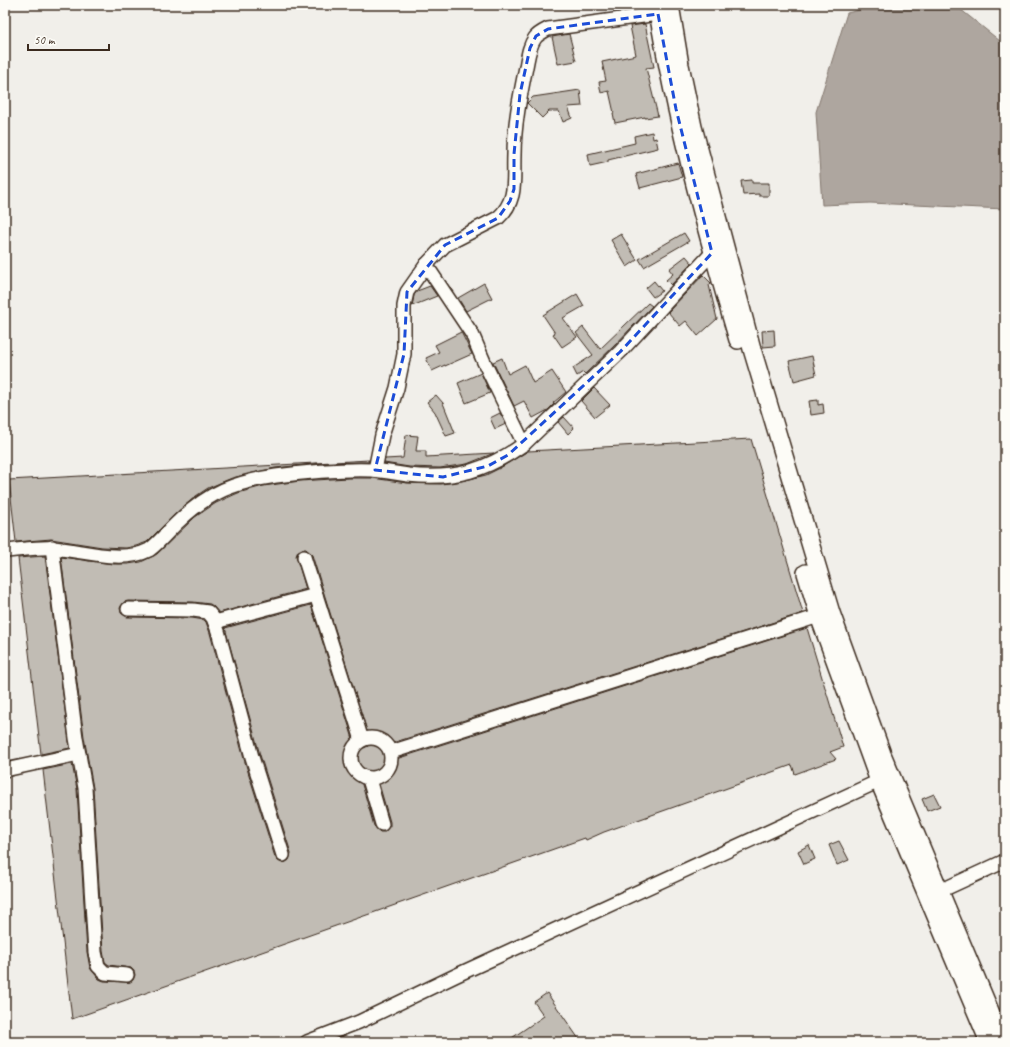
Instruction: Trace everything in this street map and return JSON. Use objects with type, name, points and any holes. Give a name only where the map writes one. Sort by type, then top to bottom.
[{"type":"main road","points":[[662,8],[680,65],[715,246],[819,616],[879,781],[989,1042]]},
{"type":"main road","points":[[715,246],[752,348],[831,613],[882,754],[1003,1042]]},
{"type":"street","points":[[375,470],[382,435],[397,388],[404,354],[404,306],[407,292],[426,265],[445,245],[498,218],[504,212],[510,201],[514,189],[514,154],[520,94],[530,48],[536,36],[548,29],[662,8]]},
{"type":"street","points":[[5,552],[52,548],[120,556],[149,550],[190,510],[219,490],[248,481],[276,476],[350,469],[443,477],[488,466],[524,444],[620,352],[715,246]]},
{"type":"street","points":[[426,265],[472,334],[524,444]]},
{"type":"street","points":[[52,548],[76,738],[85,788],[95,952],[98,966],[104,973],[126,975]]},
{"type":"street","points":[[304,557],[362,740]]},
{"type":"street","points":[[215,622],[316,595]]},
{"type":"street","points":[[128,609],[193,610],[208,612],[215,622],[252,757],[283,855]]},
{"type":"street","points":[[391,752],[819,616]]},
{"type":"street","points":[[376,738],[388,746],[391,752],[392,759],[390,766],[386,772],[375,778],[369,779],[357,774],[351,762],[353,750],[362,740],[376,738]]},
{"type":"street","points":[[5,770],[79,754]]},
{"type":"street","points":[[369,779],[382,824]]},
{"type":"street","points":[[307,1042],[359,1022],[457,975],[879,781]]},
{"type":"street","points":[[940,891],[1005,861]]},
{"type":"highlighted area","points":[[658,14],[676,109],[712,253],[620,352],[508,455],[488,466],[443,477],[375,470],[404,354],[407,292],[445,245],[498,218],[510,201],[514,189],[514,154],[520,94],[530,48],[536,36],[548,29]]},
{"type":"shaded area","points":[[881,5],[950,5],[960,9],[1005,45],[1005,209],[870,203],[822,205],[816,112],[847,13]]},
{"type":"building","points":[[626,5],[638,5],[639,9],[627,10]]},
{"type":"building","points":[[645,24],[654,67],[646,68],[658,116],[615,123],[609,91],[601,93],[599,82],[606,81],[602,62],[636,55],[630,26]]},
{"type":"building","points":[[569,34],[576,61],[558,64],[552,37]]},
{"type":"building","points":[[580,90],[582,106],[568,107],[572,118],[563,122],[559,111],[549,111],[542,118],[527,103],[533,97]]},
{"type":"building","points":[[652,132],[653,139],[656,138],[658,148],[590,166],[588,154],[635,143],[634,136]]},
{"type":"building","points":[[678,163],[682,177],[640,188],[636,174]]},
{"type":"building","points":[[752,180],[752,183],[769,183],[769,196],[759,196],[759,194],[743,195],[741,181]]},
{"type":"building","points":[[684,233],[689,241],[644,267],[639,259]]},
{"type":"building","points":[[621,234],[637,260],[627,267],[611,240]]},
{"type":"building","points":[[686,256],[692,263],[671,285],[666,280],[673,274],[669,269]]},
{"type":"building","points":[[703,275],[711,283],[709,285],[717,319],[698,336],[686,321],[680,326],[668,312]]},
{"type":"building","points":[[654,281],[662,291],[653,297],[646,288]]},
{"type":"building","points":[[484,283],[492,298],[466,311],[458,298]]},
{"type":"building","points":[[430,286],[437,296],[412,306],[414,295],[417,291]]},
{"type":"building","points":[[577,294],[584,306],[563,318],[577,337],[562,347],[543,315]]},
{"type":"building","points":[[648,303],[652,306],[614,346],[585,374],[583,372],[577,376],[573,368],[593,355],[576,333],[583,327],[600,349]]},
{"type":"building","points":[[774,330],[775,346],[763,347],[762,331]]},
{"type":"building","points":[[461,332],[472,354],[432,371],[426,358],[439,352],[435,345]]},
{"type":"building","points":[[812,356],[816,375],[794,381],[789,361]]},
{"type":"building","points":[[502,358],[508,374],[525,365],[533,383],[552,371],[566,392],[553,403],[554,404],[548,410],[533,418],[524,401],[514,406],[493,362]]},
{"type":"building","points":[[481,373],[490,393],[466,403],[458,383]]},
{"type":"building","points":[[594,388],[610,405],[595,417],[581,401]]},
{"type":"building","points":[[436,395],[443,403],[455,433],[446,436],[435,412],[427,402]]},
{"type":"building","points":[[818,400],[818,405],[823,404],[824,413],[811,415],[809,401]]},
{"type":"building","points":[[500,413],[506,424],[495,429],[490,418]]},
{"type":"building","points":[[564,417],[574,428],[568,434],[558,422]]},
{"type":"building","points":[[406,435],[418,436],[416,451],[426,451],[426,457],[494,453],[467,464],[440,468],[409,467],[384,463],[385,459],[403,458]]},
{"type":"building","points":[[751,439],[803,613],[389,744],[385,747],[383,754],[386,758],[393,760],[807,628],[843,747],[830,752],[836,759],[795,774],[792,765],[604,832],[586,840],[585,838],[72,1019],[43,770],[72,764],[77,789],[87,952],[90,968],[99,979],[104,981],[130,982],[133,980],[135,975],[131,968],[109,965],[105,962],[103,951],[93,788],[84,737],[61,557],[113,564],[141,562],[157,554],[195,517],[216,503],[238,493],[263,486],[300,481],[348,478],[372,478],[407,483],[441,484],[457,482],[486,475],[528,451]],"holes":[[[306,549],[312,555],[370,741],[368,746],[364,748],[357,746],[354,742],[311,605],[225,628],[260,755],[291,853],[289,860],[282,863],[275,857],[244,759],[206,622],[204,620],[192,618],[127,617],[121,613],[120,608],[124,602],[128,601],[193,602],[210,604],[219,613],[306,589],[296,556],[298,551]],[[366,771],[371,771],[377,777],[390,822],[390,826],[385,832],[380,832],[374,826],[361,781],[361,777]]]},
{"type":"building","points":[[369,460],[368,462],[323,463],[275,468],[232,478],[208,488],[196,496],[174,515],[147,542],[136,546],[126,548],[102,547],[51,539],[16,542],[9,480]]},
{"type":"building","points":[[45,556],[70,748],[41,754],[18,558]]},
{"type":"building","points":[[934,794],[940,806],[927,811],[922,799]]},
{"type":"building","points":[[839,841],[849,860],[837,865],[829,845]]},
{"type":"building","points":[[809,845],[815,859],[804,864],[798,851]]},
{"type":"building","points":[[547,993],[581,1042],[506,1042],[544,1016],[534,1002]]}]
